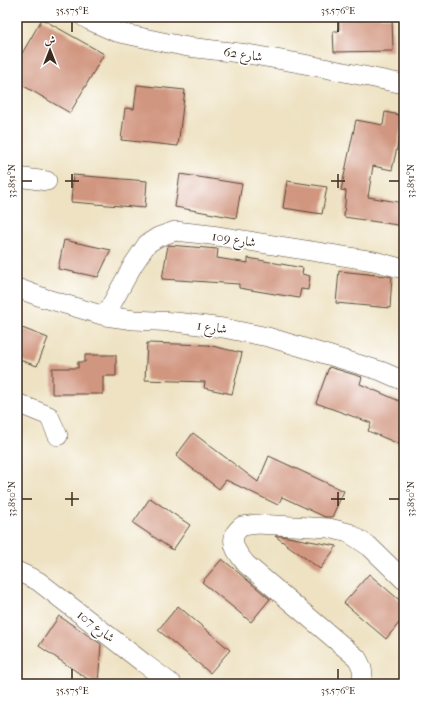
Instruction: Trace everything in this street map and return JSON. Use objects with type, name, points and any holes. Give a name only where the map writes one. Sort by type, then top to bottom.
[{"type":"street","name":"شارع 62","points":[[84,17],[116,32],[158,41],[188,47],[256,56],[404,84]]},
{"type":"street","points":[[17,177],[48,182]]},
{"type":"street","name":"شارع 109","points":[[105,316],[133,265],[147,244],[158,237],[175,232],[212,235],[374,261],[404,269]]},
{"type":"street","name":"شارع 1","points":[[17,288],[44,298],[105,316],[134,320],[176,322],[223,328],[268,337],[381,371],[404,381]]},
{"type":"street","points":[[17,403],[49,416],[58,436]]},
{"type":"street","points":[[361,684],[363,678],[362,667],[357,658],[246,564],[236,552],[234,543],[235,534],[242,526],[257,524],[329,528],[349,533],[370,547],[404,580]]},
{"type":"street","name":"شارع 107","points":[[17,571],[38,581],[144,664],[172,684]]},
{"type":"building","points":[[344,17],[392,17],[393,51],[334,52],[333,31],[339,31],[339,20],[344,20]]},
{"type":"building","points":[[42,19],[104,54],[70,113],[17,82],[17,62]]},
{"type":"building","points":[[137,85],[185,90],[178,146],[121,140],[125,108],[134,109]]},
{"type":"building","points":[[385,112],[404,116],[392,170],[373,166],[368,197],[404,203],[404,226],[344,217],[346,191],[341,190],[356,120],[383,125]]},
{"type":"building","points":[[180,174],[242,184],[236,218],[175,207]]},
{"type":"building","points":[[73,175],[147,181],[145,208],[71,202]]},
{"type":"building","points":[[287,181],[327,187],[322,214],[283,208]]},
{"type":"building","points":[[64,240],[111,250],[98,277],[58,269]]},
{"type":"building","points":[[168,245],[218,249],[217,258],[248,263],[248,258],[303,268],[302,274],[310,276],[308,290],[301,289],[299,298],[239,288],[239,284],[162,279]]},
{"type":"building","points":[[339,271],[392,277],[390,308],[336,303]]},
{"type":"building","points":[[17,326],[48,338],[37,366],[17,359]]},
{"type":"building","points":[[147,343],[208,345],[242,353],[232,394],[204,388],[205,382],[145,380]]},
{"type":"building","points":[[85,355],[116,355],[116,376],[103,376],[103,394],[52,394],[52,368],[78,368],[78,362],[85,362]]},
{"type":"building","points":[[329,367],[362,377],[360,384],[404,403],[404,432],[399,444],[368,431],[371,423],[316,403]]},
{"type":"building","points":[[193,433],[258,482],[269,456],[344,491],[332,517],[325,517],[282,497],[278,505],[226,480],[219,489],[176,456]]},
{"type":"building","points":[[150,498],[190,525],[173,550],[133,523]]},
{"type":"building","points":[[275,536],[282,536],[337,546],[320,569]]},
{"type":"building","points":[[222,559],[270,599],[251,622],[202,582]]},
{"type":"building","points":[[369,574],[404,604],[404,617],[386,639],[344,603]]},
{"type":"building","points":[[178,606],[230,650],[210,673],[158,630]]},
{"type":"building","points":[[59,616],[101,644],[98,684],[95,684],[39,646]]}]
